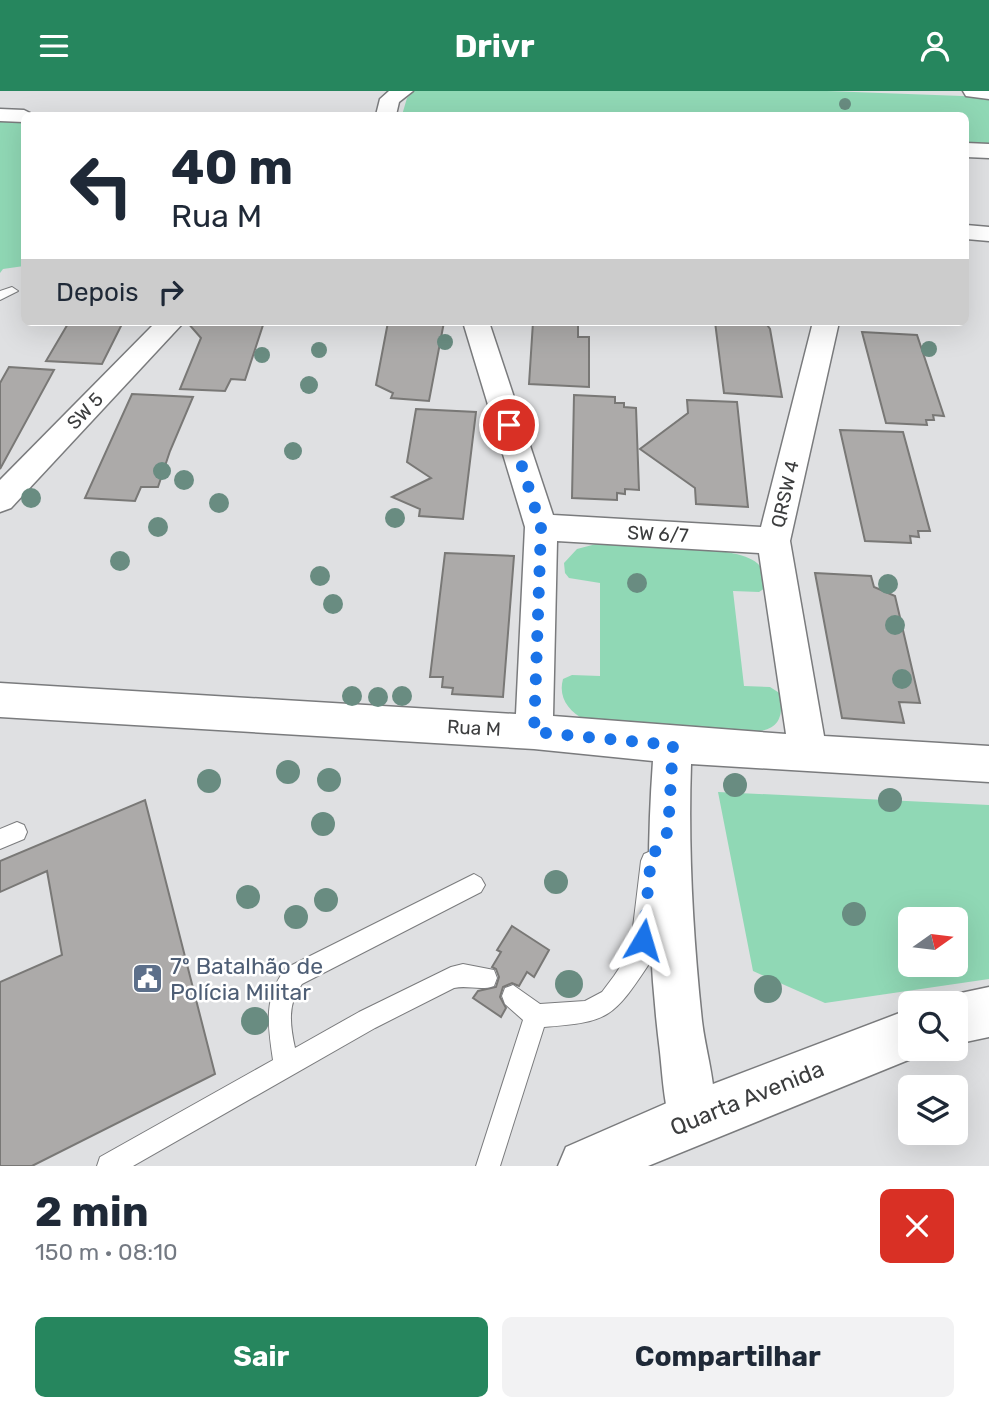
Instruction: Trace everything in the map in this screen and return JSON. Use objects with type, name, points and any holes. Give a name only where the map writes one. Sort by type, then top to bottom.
[{"type":"main road","points":[[974,91],[989,92]]},
{"type":"main road","points":[[968,1017],[989,1012]]},
{"type":"main road","name":"Quarta Avenida","points":[[585,1166],[692,1119],[898,1039]]},
{"type":"street","points":[[0,115],[21,115]]},
{"type":"street","points":[[969,232],[989,234]]},
{"type":"street","name":"SW 5","points":[[0,500],[167,326]]},
{"type":"street","points":[[477,326],[541,527],[534,732]]},
{"type":"street","name":"QRSW 4","points":[[808,752],[774,541],[826,326]]},
{"type":"street","name":"SW 6/7","points":[[541,527],[774,541]]},
{"type":"street","name":"Rua M","points":[[0,700],[534,732],[673,745],[989,764]]},
{"type":"street","points":[[673,745],[668,831],[679,1021],[692,1119]]},
{"type":"lane","points":[[513,996],[536,1016],[587,1012],[610,1000],[641,956],[651,858],[668,831]]},
{"type":"lane","points":[[286,1066],[278,1006],[285,985],[294,976],[474,885]]},
{"type":"lane","points":[[109,1166],[367,1020],[451,978],[463,975],[486,978]]},
{"type":"lane","points":[[488,1166],[536,1016]]},
{"type":"green space","points":[[414,91],[827,91],[989,97],[989,144],[969,144],[969,112],[403,112],[407,98]]},
{"type":"green space","points":[[0,119],[21,120],[21,266],[3,269],[0,273]]},
{"type":"green space","points":[[596,544],[706,549],[746,557],[760,566],[765,588],[759,592],[733,591],[744,686],[770,687],[781,694],[780,717],[773,726],[751,732],[585,720],[569,708],[563,698],[563,679],[572,675],[600,676],[600,583],[569,578],[565,573],[564,563],[577,549]]},
{"type":"green space","points":[[718,792],[989,805],[989,979],[825,1003],[753,971]]},
{"type":"building","points":[[67,326],[121,326],[102,364],[46,361]]},
{"type":"building","points":[[190,326],[263,326],[245,380],[231,379],[225,391],[180,389],[201,338]]},
{"type":"building","points":[[387,326],[443,326],[429,401],[391,398],[393,393],[376,385]]},
{"type":"building","points":[[533,326],[578,326],[578,337],[589,337],[589,387],[529,384]]},
{"type":"building","points":[[716,326],[768,326],[782,397],[724,393]]},
{"type":"building","points":[[862,332],[917,335],[944,416],[933,415],[934,420],[926,420],[927,425],[886,423]]},
{"type":"building","points":[[9,367],[54,370],[0,469],[0,383]]},
{"type":"building","points":[[132,394],[193,397],[158,487],[141,487],[135,501],[85,498]]},
{"type":"building","points":[[574,395],[615,397],[615,403],[636,408],[639,490],[625,489],[625,494],[617,493],[617,500],[572,498]]},
{"type":"building","points":[[687,400],[737,402],[748,507],[696,504],[695,488],[640,449],[688,413]]},
{"type":"building","points":[[416,409],[476,412],[463,519],[419,516],[420,509],[392,497],[431,478],[407,462]]},
{"type":"building","points":[[840,430],[903,432],[930,531],[918,531],[919,537],[910,536],[911,543],[865,541]]},
{"type":"building","points":[[445,553],[514,556],[503,697],[452,694],[453,688],[442,687],[443,677],[430,677]]},
{"type":"building","points":[[815,573],[871,576],[874,587],[895,596],[920,703],[899,702],[904,723],[842,718]]},
{"type":"building","points":[[145,800],[215,1074],[32,1166],[0,1166],[0,982],[62,955],[47,871],[0,892],[0,861]]},
{"type":"building","points":[[512,926],[549,950],[534,977],[527,972],[519,986],[512,983],[503,987],[500,997],[506,1008],[501,1017],[473,998],[478,991],[496,987],[499,977],[496,969],[492,967],[501,952],[497,950]]},
{"type":"place","name":"7º Batalhão de Polícia Militar","points":[[147,979]]},
{"type":"route","points":[[509,425],[541,527],[534,732],[673,745],[668,831],[651,858],[643,940]]}]
